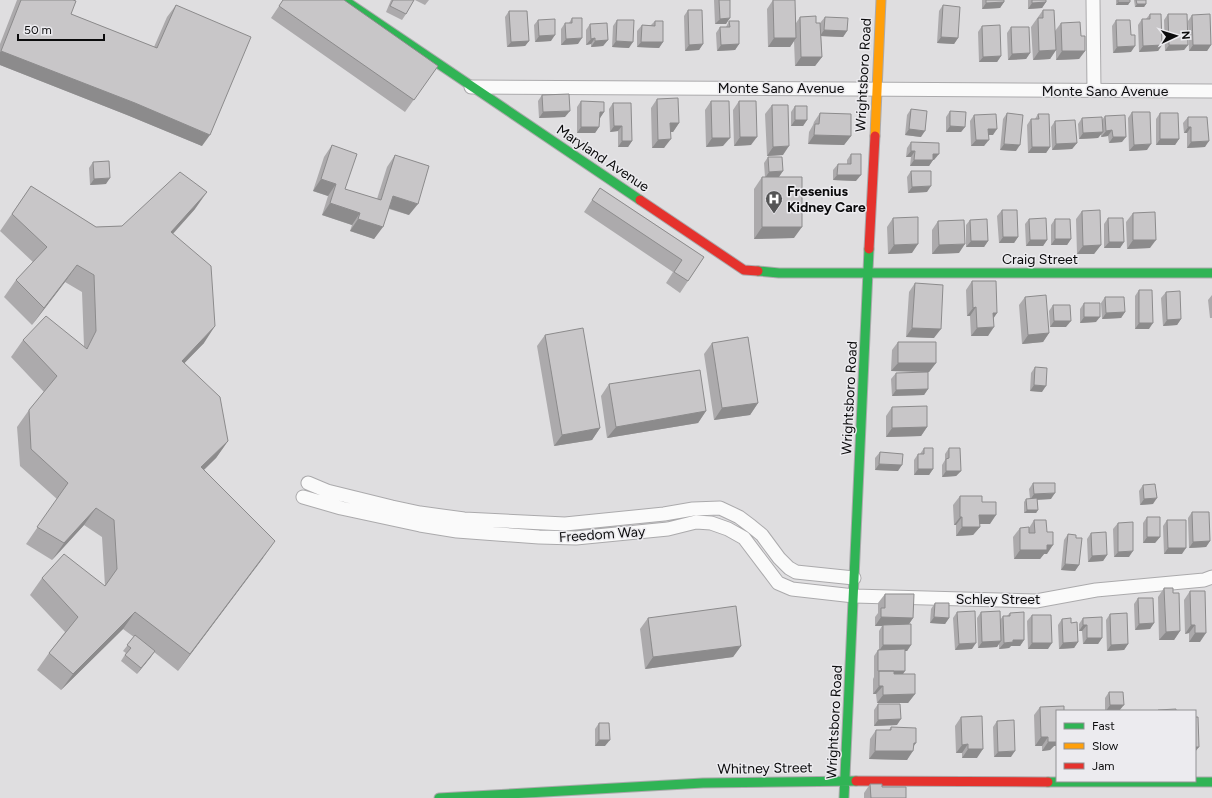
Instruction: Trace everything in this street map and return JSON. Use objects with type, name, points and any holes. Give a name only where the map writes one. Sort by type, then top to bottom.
[{"type":"street","name":"Wrightsboro Road","points":[[844,798],[881,0]]},
{"type":"street","points":[[1092,0],[1094,90]]},
{"type":"street","name":"Maryland Avenue","points":[[352,2],[471,87],[744,270],[779,273],[868,273]]},
{"type":"street","name":"Monte Sano Avenue","points":[[471,87],[1212,91]]},
{"type":"street","name":"Craig Street","points":[[868,273],[1212,273]]},
{"type":"street","name":"Freedom Way","points":[[308,483],[327,491],[392,507],[420,513],[464,519],[565,524],[664,514],[693,509],[720,508],[739,517],[762,535],[779,558],[789,568],[796,572],[854,578]]},
{"type":"street","name":"Freedom Way","points":[[303,497],[341,508],[420,525],[464,532],[538,537],[576,538],[668,529],[696,522],[711,523],[728,529],[744,538],[778,582],[792,589],[854,596]]},
{"type":"street","name":"Schley Street","points":[[854,596],[1036,601],[1096,590],[1204,580],[1212,577]]},
{"type":"street","name":"Whitney Street","points":[[439,798],[703,783],[845,781],[1212,782]]},
{"type":"building","points":[[21,0],[76,1],[71,14],[157,48],[176,5],[251,37],[210,135],[135,103],[1,51]]},
{"type":"building","points":[[283,0],[344,0],[438,66],[414,100],[279,6]]},
{"type":"building","points":[[393,0],[414,0],[406,14],[390,6]]},
{"type":"building","points":[[719,0],[730,0],[730,18],[720,19]]},
{"type":"building","points":[[773,0],[795,0],[796,38],[774,38]]},
{"type":"building","points":[[986,0],[1004,0],[1004,2],[986,3]]},
{"type":"building","points":[[1032,0],[1046,0],[1046,2],[1032,3]]},
{"type":"building","points":[[1118,0],[1130,0],[1130,2],[1118,2]]},
{"type":"building","points":[[1136,0],[1146,0],[1146,4],[1137,4]]},
{"type":"building","points":[[943,5],[960,7],[958,38],[941,37]]},
{"type":"building","points":[[688,10],[702,10],[703,44],[689,45]]},
{"type":"building","points":[[1043,10],[1054,10],[1056,50],[1039,51],[1038,18],[1043,18]]},
{"type":"building","points":[[509,11],[527,11],[529,41],[511,42]]},
{"type":"building","points":[[1150,14],[1161,14],[1162,45],[1143,46],[1142,19],[1150,19]]},
{"type":"building","points":[[1168,14],[1187,14],[1188,45],[1169,45]]},
{"type":"building","points":[[1210,14],[1211,45],[1193,45],[1192,15]]},
{"type":"building","points":[[816,16],[816,23],[820,23],[822,57],[801,57],[800,17]]},
{"type":"building","points":[[825,17],[848,18],[847,31],[824,30]]},
{"type":"building","points":[[572,18],[582,18],[582,38],[566,39],[565,23],[572,23]]},
{"type":"building","points":[[555,19],[555,35],[539,36],[538,20]]},
{"type":"building","points":[[617,20],[634,20],[633,42],[616,41]]},
{"type":"building","points":[[1116,20],[1130,20],[1131,35],[1135,35],[1135,46],[1117,47]]},
{"type":"building","points":[[655,21],[663,21],[663,42],[641,42],[642,25],[655,26]]},
{"type":"building","points":[[729,21],[739,21],[739,44],[721,45],[720,27],[730,27]]},
{"type":"building","points":[[1080,22],[1081,36],[1085,36],[1085,51],[1062,51],[1061,23]]},
{"type":"building","points":[[607,23],[608,40],[595,41],[595,38],[591,39],[590,24]]},
{"type":"building","points":[[1000,25],[1001,56],[983,57],[982,26]]},
{"type":"building","points":[[1011,27],[1029,27],[1030,53],[1012,54]]},
{"type":"building","points":[[569,94],[570,111],[543,112],[542,95]]},
{"type":"building","points":[[678,98],[679,123],[670,123],[671,139],[658,140],[657,99]]},
{"type":"building","points":[[581,101],[604,102],[604,112],[600,112],[599,127],[581,127]]},
{"type":"building","points":[[711,101],[729,101],[730,138],[712,138]]},
{"type":"building","points":[[739,101],[756,101],[757,137],[740,137]]},
{"type":"building","points":[[613,103],[631,103],[632,141],[622,141],[622,126],[614,126]]},
{"type":"building","points":[[772,105],[788,105],[789,146],[773,147]]},
{"type":"building","points":[[795,106],[807,106],[807,120],[795,120]]},
{"type":"building","points":[[911,109],[927,111],[925,131],[909,129]]},
{"type":"building","points":[[950,111],[966,112],[965,127],[950,126]]},
{"type":"building","points":[[1132,112],[1150,112],[1151,144],[1134,145]]},
{"type":"building","points":[[820,113],[851,114],[851,136],[814,135],[815,124],[819,124]]},
{"type":"building","points":[[1007,113],[1023,115],[1020,145],[1004,144]]},
{"type":"building","points":[[1160,113],[1178,113],[1179,139],[1160,139]]},
{"type":"building","points":[[996,114],[997,129],[988,129],[989,140],[976,140],[974,115]]},
{"type":"building","points":[[1038,114],[1049,114],[1050,147],[1032,147],[1031,119],[1039,119]]},
{"type":"building","points":[[1125,115],[1126,137],[1113,137],[1112,130],[1106,131],[1105,116]]},
{"type":"building","points":[[1102,117],[1103,132],[1083,133],[1082,118]]},
{"type":"building","points":[[1188,117],[1207,117],[1209,141],[1191,142],[1191,127],[1188,127]]},
{"type":"building","points":[[1075,120],[1077,143],[1056,144],[1055,121]]},
{"type":"building","points":[[911,142],[939,143],[939,154],[933,154],[933,160],[914,160],[915,151],[911,151]]},
{"type":"building","points":[[332,145],[357,154],[345,189],[381,200],[395,155],[429,166],[418,204],[393,196],[383,227],[358,219],[360,213],[330,203],[336,184],[321,179]]},
{"type":"building","points":[[851,154],[861,154],[861,175],[837,175],[838,164],[851,164]]},
{"type":"building","points":[[768,157],[782,157],[783,171],[769,172]]},
{"type":"building","points":[[109,161],[110,178],[94,179],[93,162]]},
{"type":"building","points":[[911,171],[931,171],[931,186],[912,187]]},
{"type":"building","points":[[180,172],[207,192],[171,232],[211,266],[215,326],[182,361],[220,397],[228,441],[201,467],[275,541],[190,654],[135,612],[73,674],[49,653],[78,617],[42,578],[64,554],[105,586],[117,569],[114,520],[96,508],[64,543],[37,527],[68,483],[31,449],[29,410],[57,376],[23,340],[46,316],[87,349],[96,331],[94,275],[77,265],[44,308],[16,280],[47,247],[12,214],[31,186],[96,227],[122,226]]},
{"type":"building","points":[[762,177],[802,177],[802,227],[762,227]]},
{"type":"building","points":[[600,188],[704,257],[688,281],[674,272],[682,260],[592,200]]},
{"type":"building","points":[[1002,210],[1017,210],[1018,237],[1003,237]]},
{"type":"building","points":[[1100,210],[1101,245],[1083,246],[1082,211]]},
{"type":"building","points":[[1155,212],[1156,240],[1133,240],[1133,213]]},
{"type":"building","points":[[918,217],[918,244],[894,245],[893,218]]},
{"type":"building","points":[[1046,218],[1047,240],[1030,240],[1029,219]]},
{"type":"building","points":[[1108,218],[1123,218],[1124,242],[1109,242]]},
{"type":"building","points":[[987,219],[988,241],[971,241],[970,220]]},
{"type":"building","points":[[1055,219],[1070,219],[1071,239],[1055,239]]},
{"type":"building","points":[[964,220],[965,244],[939,245],[938,221]]},
{"type":"building","points":[[972,281],[996,281],[997,313],[993,313],[994,327],[977,328],[976,307],[973,308]]},
{"type":"building","points":[[915,283],[943,285],[941,329],[912,328]]},
{"type":"building","points":[[1139,290],[1152,290],[1153,323],[1139,323]]},
{"type":"building","points":[[1180,291],[1181,319],[1167,320],[1166,292]]},
{"type":"building","points":[[1046,295],[1049,333],[1028,335],[1025,297]]},
{"type":"building","points":[[1105,297],[1124,297],[1125,312],[1106,313]]},
{"type":"building","points":[[1084,303],[1100,303],[1100,317],[1084,317]]},
{"type":"building","points":[[1053,305],[1070,305],[1071,321],[1054,321]]},
{"type":"building","points":[[583,328],[600,428],[562,435],[545,335]]},
{"type":"building","points":[[748,337],[758,403],[722,408],[712,343]]},
{"type":"building","points":[[898,342],[936,342],[936,363],[898,363]]},
{"type":"building","points":[[1035,367],[1047,368],[1046,386],[1034,385]]},
{"type":"building","points":[[700,370],[706,411],[616,427],[609,384]]},
{"type":"building","points":[[928,372],[928,389],[896,390],[896,373]]},
{"type":"building","points":[[927,406],[927,427],[892,428],[892,407]]},
{"type":"building","points":[[924,448],[933,448],[933,469],[918,469],[918,454],[924,454]]},
{"type":"building","points":[[949,448],[960,448],[961,471],[946,471],[946,459],[949,458]]},
{"type":"building","points":[[880,452],[903,454],[902,465],[879,464]]},
{"type":"building","points":[[1033,483],[1055,483],[1055,493],[1034,494]]},
{"type":"building","points":[[1155,484],[1157,498],[1144,499],[1143,485]]},
{"type":"building","points":[[960,496],[982,496],[982,502],[996,502],[996,515],[979,515],[980,527],[962,527],[962,517],[960,517]]},
{"type":"building","points":[[1037,498],[1038,510],[1027,510],[1026,499]]},
{"type":"building","points":[[1192,512],[1209,512],[1210,541],[1193,542]]},
{"type":"building","points":[[1147,517],[1160,517],[1160,537],[1147,537]]},
{"type":"building","points":[[1034,520],[1046,520],[1047,532],[1053,532],[1053,545],[1047,545],[1047,550],[1020,550],[1020,528],[1029,527],[1029,533],[1035,533]]},
{"type":"building","points":[[1167,520],[1186,520],[1186,548],[1168,548]]},
{"type":"building","points":[[1133,522],[1133,551],[1118,552],[1118,523]]},
{"type":"building","points":[[1106,532],[1107,555],[1092,556],[1091,533]]},
{"type":"building","points":[[1068,534],[1076,535],[1076,538],[1082,538],[1079,565],[1065,564]]},
{"type":"building","points":[[1164,588],[1173,588],[1173,593],[1179,593],[1180,631],[1166,632]]},
{"type":"building","points":[[1190,591],[1205,591],[1206,633],[1195,633],[1195,625],[1191,625]]},
{"type":"building","points":[[885,594],[914,594],[913,618],[881,617],[881,608],[885,608]]},
{"type":"building","points":[[1138,598],[1153,598],[1154,623],[1139,624]]},
{"type":"building","points":[[935,603],[949,603],[949,618],[934,617]]},
{"type":"building","points":[[736,606],[741,646],[653,657],[648,618]]},
{"type":"building","points":[[975,611],[976,643],[959,644],[957,612]]},
{"type":"building","points":[[1000,611],[1001,641],[982,642],[981,612]]},
{"type":"building","points":[[1024,612],[1024,640],[1013,640],[1013,642],[1004,643],[1003,616],[1010,616],[1010,613]]},
{"type":"building","points":[[1127,613],[1128,644],[1111,645],[1110,614]]},
{"type":"building","points":[[1032,615],[1051,615],[1052,643],[1032,643]]},
{"type":"building","points":[[1102,617],[1102,638],[1087,638],[1087,625],[1083,625],[1083,618]]},
{"type":"building","points":[[1071,618],[1071,623],[1077,622],[1078,642],[1063,643],[1062,619]]},
{"type":"building","points":[[911,624],[911,645],[883,645],[883,625]]},
{"type":"building","points":[[135,635],[155,651],[141,668],[125,655],[131,648],[127,645]]},
{"type":"building","points":[[905,649],[905,671],[878,671],[878,650]]},
{"type":"building","points":[[879,671],[894,671],[894,674],[915,674],[915,694],[883,695],[883,686],[879,686]]},
{"type":"building","points":[[1109,692],[1123,692],[1124,705],[1110,705]]},
{"type":"building","points":[[878,704],[900,704],[901,719],[878,720]]},
{"type":"building","points":[[1064,706],[1064,710],[1056,710],[1056,742],[1048,742],[1048,737],[1041,737],[1040,707]]},
{"type":"building","points":[[982,716],[983,749],[968,749],[968,744],[962,745],[961,717]]},
{"type":"building","points":[[1196,717],[1198,717],[1199,747],[1196,747]]},
{"type":"building","points":[[1014,720],[1015,751],[998,752],[997,721]]},
{"type":"building","points":[[599,723],[609,723],[610,740],[599,740]]},
{"type":"building","points":[[891,727],[916,728],[916,743],[914,743],[913,751],[875,751],[876,730],[891,730]]},
{"type":"building","points":[[870,784],[882,784],[882,787],[906,787],[906,798],[871,798]]},
{"type":"traffic: fast","points":[[344,0],[640,200]]},
{"type":"traffic: fast","points":[[844,798],[869,249]]},
{"type":"traffic: fast","points":[[758,271],[779,273],[1212,273]]},
{"type":"traffic: fast","points":[[439,798],[703,783],[856,781]]},
{"type":"traffic: fast","points":[[1048,782],[1212,782]]},
{"type":"traffic: slow","points":[[875,136],[881,0]]},
{"type":"traffic: jam","points":[[869,249],[875,136]]},
{"type":"traffic: jam","points":[[640,200],[744,270],[758,271]]},
{"type":"traffic: jam","points":[[856,781],[1048,782]]},
{"type":"place","name":"Fresenius Kidney Care","points":[[774,214]]}]
